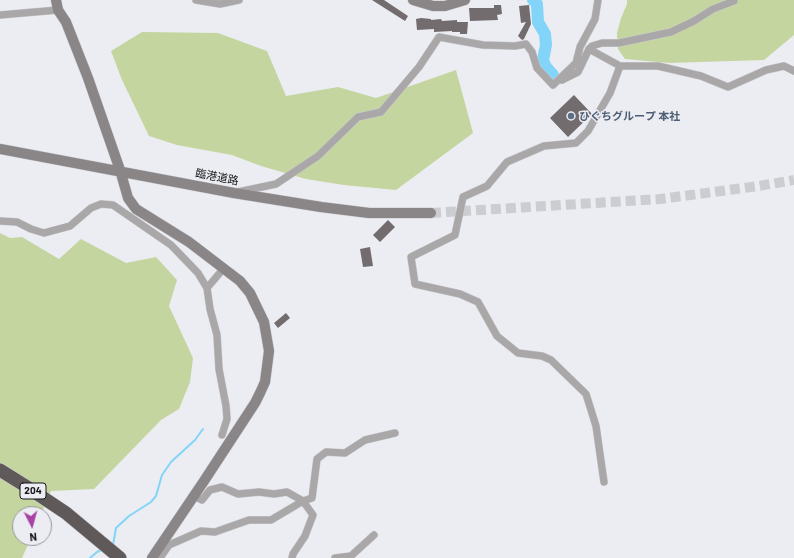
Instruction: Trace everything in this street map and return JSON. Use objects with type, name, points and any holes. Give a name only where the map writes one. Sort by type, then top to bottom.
[{"type":"highway","name":"204","points":[[0,470],[66,513],[120,558]]},
{"type":"street","points":[[196,0],[220,4],[239,0]]},
{"type":"street","points":[[413,0],[434,6],[445,6],[465,0]]},
{"type":"street","points":[[553,85],[576,63],[580,47],[595,19],[598,0]]},
{"type":"street","points":[[553,85],[578,72],[589,49],[592,46],[602,43],[619,43],[671,32],[694,21],[713,9],[734,2]]},
{"type":"street","points":[[0,15],[57,5],[66,22],[88,78],[120,170],[128,198],[136,209],[189,242],[240,281],[250,293],[264,322],[269,351],[268,367],[264,382],[255,403],[152,558]]},
{"type":"street","points":[[234,193],[276,184],[318,156],[358,117],[381,112],[419,67],[439,37],[483,45],[515,46],[526,44],[532,52],[537,68],[553,85]]},
{"type":"street","points":[[589,49],[620,66],[658,66],[701,76],[728,87],[766,70],[784,66],[794,71]]},
{"type":"street","points":[[604,482],[596,426],[586,394],[552,360],[542,356],[518,353],[497,336],[478,302],[460,294],[415,284],[411,257],[455,235],[463,197],[487,186],[507,162],[544,146],[576,144],[588,131],[610,93],[620,66]]},
{"type":"street","name":"臨港道路","points":[[0,149],[120,170],[234,193],[320,207],[369,213],[431,213]]},
{"type":"street","points":[[0,221],[17,222],[31,229],[44,233],[70,226],[91,208],[101,204],[113,205],[171,245],[198,273],[207,288],[210,309],[217,335],[218,369],[226,406],[227,419],[222,435]]},
{"type":"street","points":[[207,288],[224,268]]},
{"type":"street","points":[[160,558],[170,545],[202,531],[215,532],[249,520],[271,520],[303,501],[312,498],[317,459],[326,452],[345,453],[365,440],[395,432]]},
{"type":"street","points":[[194,496],[202,500],[210,490],[222,487],[238,494],[259,492],[274,494],[287,492],[303,501],[313,515],[305,536],[292,558]]},
{"type":"street","points":[[335,558],[351,556],[374,535]]},
{"type":"green space","points":[[627,0],[794,0],[794,35],[764,60],[669,63],[625,59],[618,49],[617,33]]},
{"type":"green space","points":[[142,32],[218,33],[267,51],[286,96],[338,87],[376,98],[456,70],[473,133],[396,190],[344,185],[306,179],[261,166],[232,155],[177,145],[149,136],[122,80],[111,51]]},
{"type":"green space","points":[[0,233],[10,238],[22,237],[59,259],[81,239],[126,263],[156,257],[177,280],[169,306],[193,358],[190,382],[179,409],[161,420],[94,489],[51,491],[44,506],[12,506],[12,546],[27,546],[22,558],[0,558]]},
{"type":"building","points":[[372,0],[384,0],[408,16],[405,21]]},
{"type":"building","points":[[494,5],[501,5],[502,14],[497,15],[498,20],[470,21],[469,8],[494,8]]},
{"type":"building","points":[[529,5],[531,24],[524,39],[522,40],[518,36],[526,22],[521,23],[519,6]]},
{"type":"building","points":[[421,18],[431,20],[441,19],[442,21],[457,20],[457,22],[468,22],[467,34],[460,34],[460,32],[452,31],[434,32],[434,29],[417,30],[416,19]]},
{"type":"building","name":"ひぐちグループ 本社","points":[[574,95],[592,114],[568,137],[550,118]]},
{"type":"building","points":[[388,220],[395,227],[380,242],[373,235]]},
{"type":"building","points":[[370,247],[373,266],[363,267],[360,249]]},
{"type":"building","points":[[286,313],[290,318],[278,328],[274,323]]},
{"type":"waterway","points":[[533,0],[537,4],[538,22],[545,34],[546,45],[543,60],[546,67],[553,75]]},
{"type":"waterway","points":[[113,545],[116,528],[129,516],[151,502],[156,496],[162,475],[171,462],[195,440],[203,429]]},
{"type":"waterway","points":[[90,558],[101,550]]},
{"type":"tunnel","points":[[431,213],[660,199],[794,180]]},
{"type":"place","name":"ひぐちグループ 本社","points":[[571,116]]}]
